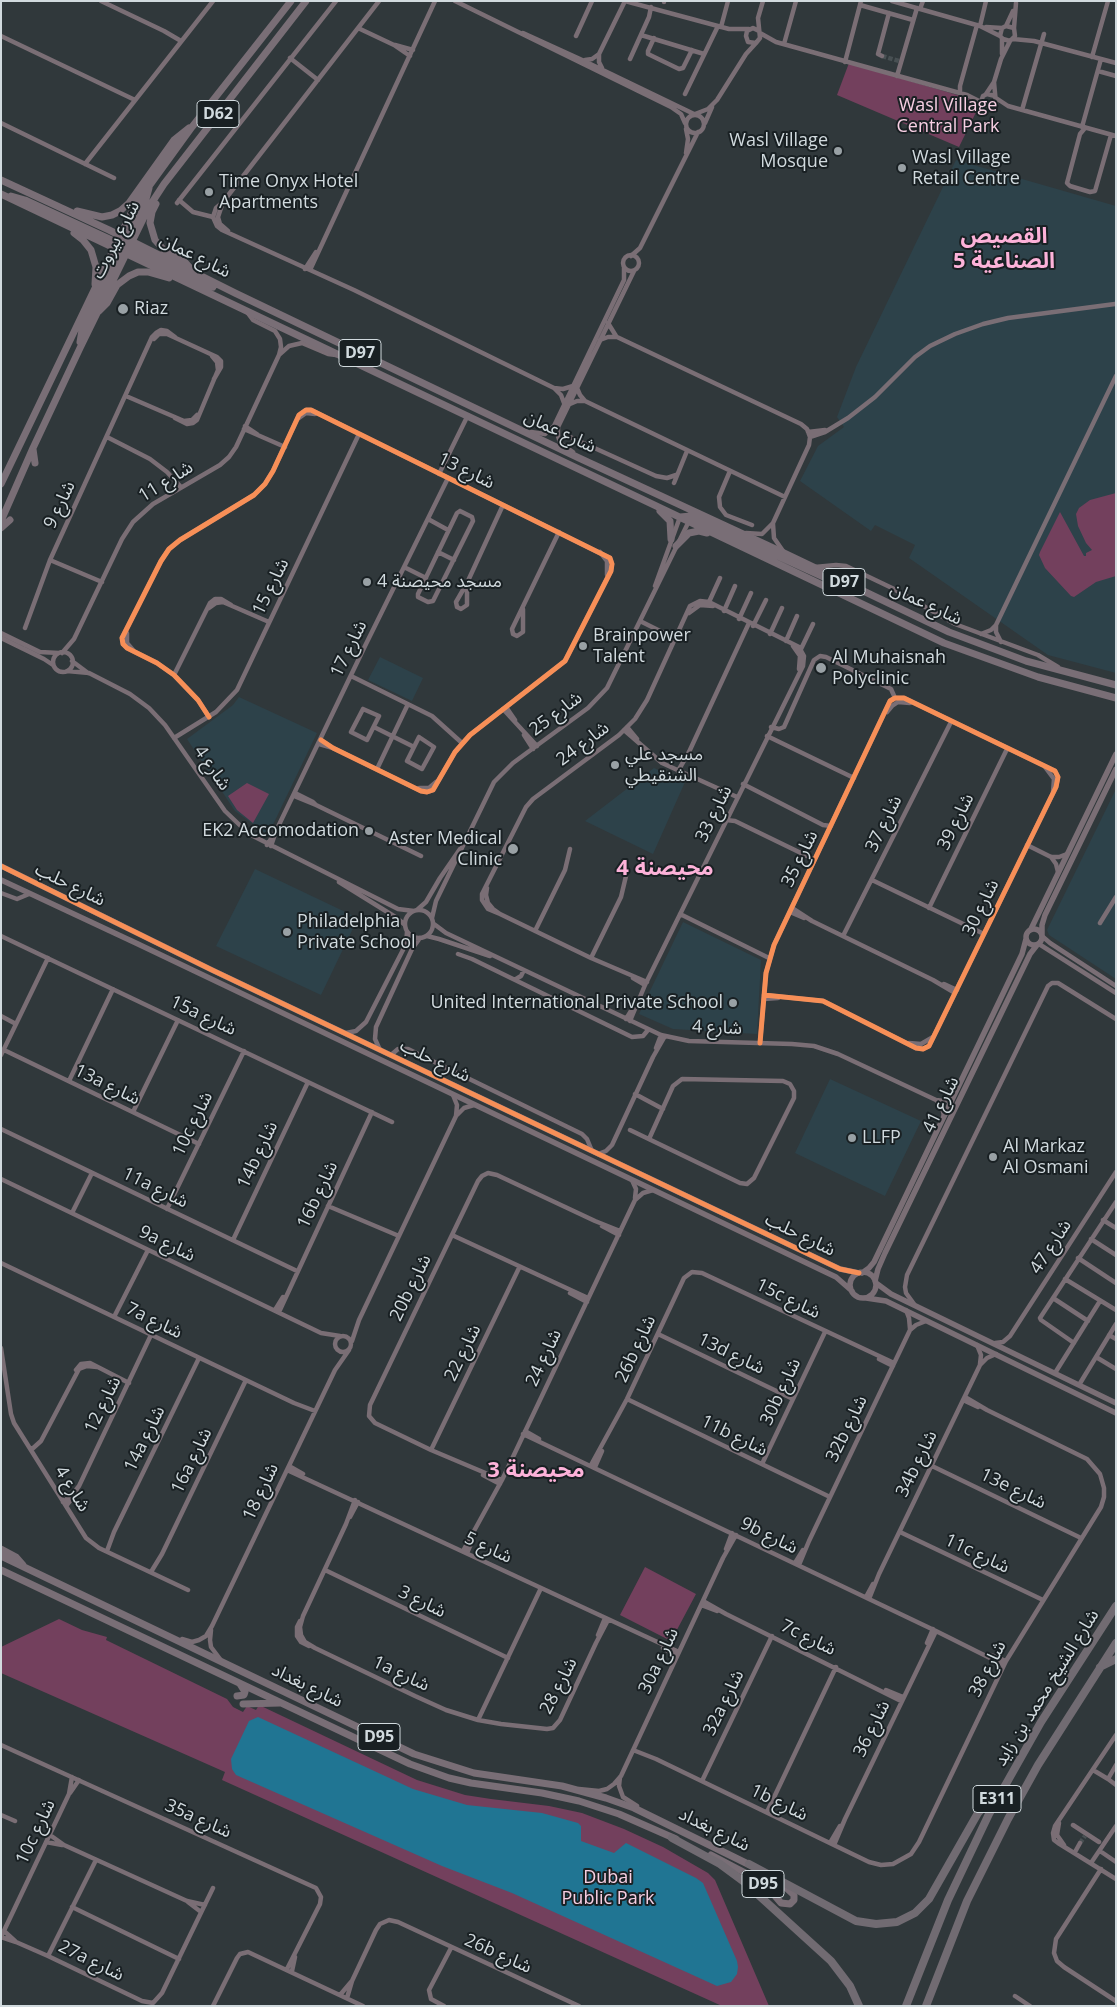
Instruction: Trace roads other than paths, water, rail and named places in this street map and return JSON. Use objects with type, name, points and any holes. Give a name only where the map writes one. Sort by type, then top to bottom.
[{"type":"highway","name":"شارع الشيخ محمد بن زايد","points":[[906,2006],[948,1900],[999,1794],[1041,1722],[1116,1606]]},
{"type":"highway","name":"شارع الشيخ محمد بن زايد","points":[[926,2006],[955,1929],[994,1846],[1038,1765],[1116,1643]]},
{"type":"highway","points":[[1100,1667],[1116,1659]]},
{"type":"highway","points":[[749,1864],[856,1921],[876,1924],[896,1922],[915,1913],[929,1899],[978,1813],[999,1794]]},
{"type":"highway","points":[[672,1838],[727,1868],[750,1887],[831,1961],[850,1986],[859,2006]]},
{"type":"main road","name":"شارع بيروت","points":[[1,521],[33,448],[97,313],[123,245],[146,199],[149,185],[291,1]]},
{"type":"main road","name":"شارع بيروت","points":[[1,484],[94,288],[164,184],[306,1]]},
{"type":"main road","points":[[64,209],[98,217],[112,215],[120,211],[129,203],[176,137],[192,127]]},
{"type":"main road","name":"شارع عمان","points":[[1,180],[64,209],[179,279],[680,517]]},
{"type":"main road","points":[[164,184],[151,216],[153,236],[161,247],[184,261],[192,271]]},
{"type":"main road","points":[[3,195],[25,200],[222,291],[235,293]]},
{"type":"main road","name":"شارع عمان","points":[[3,195],[61,224],[192,271],[580,458],[691,516],[734,542],[957,648],[1038,678],[1116,698]]},
{"type":"main road","points":[[61,224],[83,240],[91,250],[96,267],[94,288]]},
{"type":"main road","points":[[80,348],[82,330],[123,245]]},
{"type":"main road","points":[[97,313],[105,306],[121,281],[132,274],[148,272],[179,279]]},
{"type":"main road","points":[[33,448],[35,463]]},
{"type":"main road","points":[[639,498],[668,518],[672,527],[671,539]]},
{"type":"main road","points":[[680,517],[691,516],[836,584],[879,599]]},
{"type":"main road","name":"شارع عمان","points":[[691,516],[740,533],[784,552],[949,632],[1026,661],[1065,673],[1116,685]]},
{"type":"main road","points":[[1,528],[10,520]]},
{"type":"main road","points":[[676,546],[685,535],[696,531],[734,542]]},
{"type":"main road","points":[[1087,691],[1093,697],[1116,703]]},
{"type":"main road","points":[[1,1549],[16,1557],[24,1567]]},
{"type":"main road","name":"شارع بغداد","points":[[1,1556],[414,1754],[474,1772],[578,1789],[620,1803],[749,1864],[792,1892],[794,1898],[792,1903],[787,1905],[781,1903],[770,1890],[753,1877],[619,1814],[579,1801],[542,1793],[493,1788],[431,1772],[396,1758],[3,1571]]},
{"type":"main road","points":[[237,1696],[244,1695],[246,1690],[238,1682]]},
{"type":"main road","points":[[243,1704],[284,1704]]},
{"type":"street","points":[[85,164],[212,1]]},
{"type":"street","points":[[213,217],[193,212],[178,202],[336,1]]},
{"type":"street","points":[[229,232],[220,224],[218,217],[219,209],[223,202],[378,1]]},
{"type":"street","points":[[308,269],[436,1]]},
{"type":"street","points":[[455,1],[671,107],[680,114],[692,133],[703,130],[712,106],[725,89],[743,58],[760,38],[758,18]]},
{"type":"street","points":[[576,36],[592,1]]},
{"type":"street","points":[[602,69],[599,62],[599,54],[625,1],[729,29],[750,43],[776,42],[960,93],[981,102],[987,109],[1008,106]]},
{"type":"street","points":[[685,94],[719,26],[728,1]]},
{"type":"street","points":[[743,58],[746,33],[758,18],[763,1]]},
{"type":"street","points":[[784,44],[796,1]]},
{"type":"street","points":[[892,1],[979,25],[1004,27],[1014,30],[1034,41],[1116,64]]},
{"type":"street","points":[[897,76],[913,20],[923,1]]},
{"type":"street","points":[[960,93],[960,86],[986,1]]},
{"type":"street","points":[[1092,57],[1108,1]]},
{"type":"street","points":[[102,2],[181,41]]},
{"type":"street","points":[[1001,59],[1001,37],[1016,2]]},
{"type":"street","points":[[981,102],[994,82],[1001,59],[1012,40],[1016,2]]},
{"type":"street","points":[[845,62],[861,3],[913,20]]},
{"type":"street","points":[[630,59],[649,18],[651,7]]},
{"type":"street","points":[[882,56],[878,54],[889,13]]},
{"type":"street","points":[[979,25],[1006,41],[1034,41]]},
{"type":"street","points":[[358,28],[394,45],[410,56]]},
{"type":"street","points":[[729,29],[750,29],[760,32],[776,42]]},
{"type":"street","points":[[522,33],[700,116],[705,123]]},
{"type":"street","points":[[1022,110],[1044,34]]},
{"type":"street","points":[[641,35],[704,54]]},
{"type":"street","points":[[1,36],[135,100]]},
{"type":"street","points":[[654,38],[648,54],[679,69],[683,68],[692,50]]},
{"type":"street","points":[[394,45],[413,50]]},
{"type":"street","points":[[580,59],[592,59],[599,54]]},
{"type":"street","points":[[290,58],[318,80]]},
{"type":"street","points":[[966,95],[990,94],[1008,106],[1083,128],[1114,136],[1095,191],[1090,192],[1070,186],[1067,183],[1083,128],[1101,59]]},
{"type":"street","points":[[1098,71],[1116,76]]},
{"type":"street","points":[[993,107],[996,104],[994,82]]},
{"type":"street","points":[[686,154],[688,144],[686,126],[689,116],[712,106]]},
{"type":"street","points":[[1,123],[114,178]]},
{"type":"street","points":[[575,387],[634,271],[638,267],[638,261],[654,223],[698,132]]},
{"type":"street","points":[[223,202],[216,208],[213,217],[217,226],[554,388],[575,387]]},
{"type":"street","points":[[580,458],[563,445],[558,436],[558,427],[624,280],[624,260],[639,250],[654,223]]},
{"type":"street","points":[[631,256],[638,261]]},
{"type":"street","points":[[624,267],[628,271],[634,271]]},
{"type":"street","points":[[810,437],[828,430],[862,408],[915,356],[930,346],[955,334],[983,324],[1015,317],[1115,304]]},
{"type":"street","points":[[246,311],[253,320],[275,331],[281,342],[280,356]]},
{"type":"street","points":[[608,323],[617,337]]},
{"type":"street","name":"شارع 9","points":[[24,628],[50,560],[154,335],[158,331],[167,331],[175,337],[217,357],[222,364],[221,370],[214,379],[197,420],[190,424],[184,424],[126,396]]},
{"type":"street","points":[[600,340],[608,336],[617,337],[801,424],[808,432],[810,437],[808,448],[773,523],[762,534],[740,533]]},
{"type":"street","points":[[280,356],[290,346],[298,343],[309,344],[328,354],[338,355]]},
{"type":"street","name":"شارع 11","points":[[60,653],[74,639],[122,538],[133,522],[150,506],[224,461],[232,452],[280,356]]},
{"type":"street","points":[[980,634],[991,630],[996,625],[1116,376]]},
{"type":"street","points":[[575,387],[585,402]]},
{"type":"street","points":[[554,388],[567,404]]},
{"type":"street","points":[[523,431],[540,434],[548,432],[554,426],[567,404],[577,401],[585,402],[786,497]]},
{"type":"street","name":"شارع 13","points":[[209,717],[198,700],[174,675],[157,663],[135,652],[129,646],[126,640],[128,627],[169,549],[180,540],[233,510],[254,495],[265,484],[297,421],[306,413],[321,416],[360,434],[598,551],[608,564],[607,578],[565,661],[560,667],[486,721],[462,742],[438,779],[427,789],[412,786],[320,742]]},
{"type":"street","points":[[439,474],[468,415]]},
{"type":"street","points":[[245,428],[285,446]]},
{"type":"street","points":[[808,432],[828,430]]},
{"type":"street","name":"شارع 15","points":[[175,739],[209,717],[225,704],[237,690],[360,434]]},
{"type":"street","points":[[568,436],[660,477],[676,475]]},
{"type":"street","points":[[107,438],[150,459],[172,477],[179,488]]},
{"type":"street","points":[[674,483],[687,450]]},
{"type":"street","points":[[730,470],[719,497],[720,507],[726,515],[752,526]]},
{"type":"street","name":"شارع 17","points":[[269,846],[448,478]]},
{"type":"street","points":[[467,583],[468,605],[462,609],[457,607],[456,602],[504,505]]},
{"type":"street","points":[[459,511],[473,518],[454,560],[433,601],[430,603],[418,596],[438,552],[459,511]]},
{"type":"street","name":"شارع 25","points":[[432,918],[436,901],[494,782],[506,769],[588,708],[612,681],[691,516]]},
{"type":"street","name":"شارع 25","points":[[651,598],[680,517]]},
{"type":"street","points":[[427,520],[448,531]]},
{"type":"street","points":[[773,523],[774,538],[784,552]]},
{"type":"street","points":[[523,609],[523,632],[517,636],[513,634],[512,629],[559,532]]},
{"type":"street","points":[[438,552],[454,560]]},
{"type":"street","points":[[50,560],[101,583]]},
{"type":"street","points":[[404,566],[426,577]]},
{"type":"street","points":[[814,567],[846,566],[892,588],[944,619],[1040,656],[1065,673]]},
{"type":"street","points":[[720,578],[710,602],[714,606],[770,634],[801,649],[813,624]]},
{"type":"street","points":[[724,611],[735,586]]},
{"type":"street","points":[[739,618],[751,593]]},
{"type":"street","points":[[174,675],[210,603],[215,599],[220,599],[269,622]]},
{"type":"street","points":[[679,772],[740,646],[766,600]]},
{"type":"street","name":"شارع 24","points":[[646,984],[488,909],[484,905],[482,894],[529,802],[626,729],[648,700],[690,606],[700,601],[710,602]]},
{"type":"street","name":"شارع 24","points":[[685,619],[696,607],[704,605],[714,606]]},
{"type":"street","points":[[770,634],[782,608]]},
{"type":"street","points":[[787,642],[797,616]]},
{"type":"street","points":[[641,620],[677,638]]},
{"type":"street","points":[[996,625],[996,632],[1001,642]]},
{"type":"street","points":[[1,633],[40,652],[67,654],[72,659],[72,665],[67,671],[58,671],[40,657],[1,638]]},
{"type":"street","name":"شارع 11","points":[[72,659],[74,639]]},
{"type":"street","points":[[787,642],[796,648],[800,656],[799,670]]},
{"type":"street","name":"شارع 33","points":[[628,1020],[804,661],[801,649]]},
{"type":"street","points":[[54,666],[53,660],[60,653]]},
{"type":"street","points":[[771,727],[778,729],[784,727],[814,660],[820,656],[826,657],[891,690],[895,698],[888,704],[884,715]]},
{"type":"street","name":"شارع 4","points":[[72,659],[89,674]]},
{"type":"street","name":"شارع 4","points":[[67,671],[89,674],[124,690],[144,703],[160,719],[230,817],[249,834],[269,846],[398,909],[415,910]]},
{"type":"street","points":[[351,676],[436,719],[462,742]]},
{"type":"street","name":"شارع 30","points":[[764,997],[790,997],[823,1001],[916,1048],[923,1049],[932,1043],[1052,793],[1054,779],[1043,766],[904,698],[895,698]]},
{"type":"street","points":[[884,715],[895,703],[902,701],[913,703]]},
{"type":"street","points":[[376,769],[408,704]]},
{"type":"street","points":[[504,708],[535,747]]},
{"type":"street","points":[[363,709],[379,716],[374,727],[367,740],[351,732],[363,709]]},
{"type":"street","name":"شارع 35","points":[[761,1043],[769,958],[884,715]]},
{"type":"street","name":"شارع 37","points":[[845,936],[949,721]]},
{"type":"street","points":[[374,727],[414,747]]},
{"type":"street","points":[[626,729],[656,759],[736,799]]},
{"type":"street","points":[[767,736],[854,778]]},
{"type":"street","points":[[420,737],[434,747],[422,769],[407,761],[414,747],[420,737]]},
{"type":"street","name":"شارع 39","points":[[929,908],[1007,749]]},
{"type":"street","points":[[1116,754],[1031,929],[1026,934],[1026,939],[1030,944],[1038,944],[1116,993]]},
{"type":"street","points":[[1038,944],[1042,936],[1042,925],[1045,915],[1116,769]]},
{"type":"street","points":[[744,784],[823,824],[832,826]]},
{"type":"street","points":[[294,795],[421,856]]},
{"type":"street","points":[[726,820],[735,821],[808,856],[814,863]]},
{"type":"street","name":"شارع 25","points":[[415,910],[426,902],[465,842]]},
{"type":"street","points":[[1027,846],[1051,857],[1067,854]]},
{"type":"street","points":[[535,931],[564,870],[570,849]]},
{"type":"street","points":[[1051,857],[1056,864],[1058,872]]},
{"type":"street","name":"شارع حلب","points":[[1,866],[380,1050],[844,1271],[861,1273]]},
{"type":"street","name":"شارع 4","points":[[319,869],[397,918],[405,925]]},
{"type":"street","points":[[591,958],[621,897],[626,876]]},
{"type":"street","name":"شارع حلب","points":[[1,880],[836,1277],[852,1291]]},
{"type":"street","points":[[872,880],[984,934]]},
{"type":"street","points":[[1,893],[17,899],[29,894]]},
{"type":"street","points":[[1100,923],[1116,897]]},
{"type":"street","points":[[343,1032],[356,1031],[366,1022],[406,944],[407,932],[405,925],[408,915],[415,910],[427,912],[432,918],[434,924],[432,931],[426,936],[420,938],[413,937],[407,932]]},
{"type":"street","points":[[791,910],[956,991]]},
{"type":"street","points":[[680,914],[769,958]]},
{"type":"street","name":"شارع 4","points":[[434,924],[446,933],[663,1036],[689,1041],[800,1044],[827,1050],[936,1100],[952,1099]]},
{"type":"street","points":[[1031,929],[1038,930],[1050,943],[1116,986]]},
{"type":"street","name":"15a شارع","points":[[1,936],[392,1122]]},
{"type":"street","name":"شارع 4","points":[[426,936],[503,960]]},
{"type":"street","points":[[380,1050],[375,1039],[376,1027],[412,949],[420,938]]},
{"type":"street","name":"شارع 41","points":[[861,1273],[874,1262],[1022,954],[1026,939]]},
{"type":"street","name":"شارع 41","points":[[875,1282],[880,1265],[1030,954],[1038,944]]},
{"type":"street","points":[[458,954],[472,958],[632,1037],[643,1036],[648,1030]]},
{"type":"street","points":[[2,1053],[48,958]]},
{"type":"street","points":[[516,979],[526,970]]},
{"type":"street","points":[[524,984],[526,970]]},
{"type":"street","points":[[915,1305],[906,1292],[905,1281],[907,1276],[1048,986],[1052,983],[1058,983],[1116,1019]]},
{"type":"street","points":[[69,1082],[113,989]]},
{"type":"street","points":[[1,1016],[16,1024]]},
{"type":"street","points":[[133,1112],[178,1020]]},
{"type":"street","points":[[598,1154],[606,1151],[612,1145],[663,1036]]},
{"type":"street","points":[[391,1055],[398,1049],[408,1049],[582,1134],[587,1139],[592,1151]]},
{"type":"street","name":"10c شارع","points":[[167,1209],[244,1051]]},
{"type":"street","name":"13a شارع","points":[[2,1053],[69,1082],[199,1144]]},
{"type":"street","points":[[630,1130],[740,1183],[747,1184],[754,1178],[795,1093],[790,1084],[783,1081],[685,1078],[675,1083],[649,1139]]},
{"type":"street","name":"14b شارع","points":[[233,1240],[308,1082]]},
{"type":"street","points":[[452,1094],[457,1105],[456,1116]]},
{"type":"street","points":[[636,1094],[663,1109]]},
{"type":"street","points":[[936,1100],[942,1107],[944,1116]]},
{"type":"street","points":[[359,1320],[353,1329],[336,1339],[335,1346],[342,1352],[349,1350],[352,1346],[359,1320],[456,1116],[464,1108],[474,1104]]},
{"type":"street","name":"16b شارع","points":[[277,1311],[372,1112]]},
{"type":"street","name":"11a شارع","points":[[1,1129],[297,1271]]},
{"type":"street","points":[[612,1145],[612,1161]]},
{"type":"street","points":[[72,1213],[92,1172]]},
{"type":"street","name":"شارع 47","points":[[1010,1336],[1116,1172]]},
{"type":"street","name":"20b شارع","points":[[431,1450],[375,1423],[369,1416],[370,1405],[479,1179],[488,1174],[497,1175],[620,1233]]},
{"type":"street","name":"9a شارع","points":[[1,1179],[277,1311],[321,1333],[335,1346]]},
{"type":"street","points":[[632,1180],[636,1189],[635,1200]]},
{"type":"street","points":[[635,1200],[643,1193],[653,1190]]},
{"type":"street","name":"شارع 24","points":[[465,1552],[501,1482],[635,1200]]},
{"type":"street","points":[[1074,1342],[1040,1319],[1116,1202]]},
{"type":"street","points":[[328,1206],[398,1238]]},
{"type":"street","points":[[1103,1220],[1116,1228]]},
{"type":"street","points":[[452,1235],[588,1300]]},
{"type":"street","points":[[1091,1239],[1116,1254]]},
{"type":"street","points":[[114,1317],[147,1249]]},
{"type":"street","points":[[1078,1258],[1116,1283]]},
{"type":"street","name":"7a شارع","points":[[2,1264],[314,1413]]},
{"type":"street","name":"شارع 22","points":[[431,1450],[519,1268]]},
{"type":"street","name":"15c شارع","points":[[695,1272],[702,1273],[893,1364]]},
{"type":"street","name":"26b شارع","points":[[593,1466],[684,1278],[695,1272]]},
{"type":"street","points":[[1116,1403],[891,1294],[875,1282],[869,1274],[861,1273],[852,1280],[852,1291],[859,1297],[882,1299],[1116,1413]]},
{"type":"street","points":[[1065,1279],[1116,1310]]},
{"type":"street","points":[[866,1298],[874,1292],[875,1282]]},
{"type":"street","points":[[1053,1298],[1088,1321]]},
{"type":"street","points":[[1055,1373],[1100,1300]]},
{"type":"street","points":[[906,1310],[910,1322],[910,1330]]},
{"type":"street","points":[[910,1330],[927,1320]]},
{"type":"street","points":[[1079,1385],[1116,1324]]},
{"type":"street","name":"32b شارع","points":[[797,1564],[910,1330]]},
{"type":"street","name":"30b شارع","points":[[762,1464],[825,1332]]},
{"type":"street","name":"9a شارع","points":[[321,1333],[342,1336]]},
{"type":"street","name":"13d شارع","points":[[658,1334],[793,1399]]},
{"type":"street","name":"شارع 12","points":[[65,1504],[79,1486],[151,1335]]},
{"type":"street","points":[[1109,1335],[1116,1339]]},
{"type":"street","points":[[342,1336],[349,1337],[352,1341]]},
{"type":"street","points":[[995,1343],[1003,1342],[1010,1336]]},
{"type":"street","points":[[1010,1336],[1011,1352]]},
{"type":"street","points":[[977,1345],[981,1355],[980,1365]]},
{"type":"street","name":"شارع 18","points":[[335,1346],[337,1356],[335,1370]]},
{"type":"street","name":"شارع 4","points":[[1,1348],[14,1423],[86,1538],[105,1551],[188,1590]]},
{"type":"street","name":"شارع 18","points":[[149,1627],[192,1642],[202,1638],[212,1626],[335,1370],[349,1350]]},
{"type":"street","points":[[980,1365],[987,1358],[996,1354]]},
{"type":"street","points":[[1096,1357],[1116,1369]]},
{"type":"street","name":"14a شارع","points":[[105,1551],[199,1358]]},
{"type":"street","points":[[32,1452],[44,1436],[75,1376],[77,1368],[81,1364],[90,1363],[129,1383]]},
{"type":"street","name":"34b شارع","points":[[868,1598],[980,1365]]},
{"type":"street","name":"16a شارع","points":[[152,1573],[246,1380]]},
{"type":"street","name":"شارع 38","points":[[893,1864],[906,1858],[919,1842],[1005,1663],[1103,1502],[1104,1483],[1098,1469],[1087,1459],[964,1398]]},
{"type":"street","name":"11b شارع","points":[[627,1399],[830,1497]]},
{"type":"street","name":"9b شارع","points":[[524,1433],[1005,1663]]},
{"type":"street","points":[[431,1450],[501,1482]]},
{"type":"street","name":"13e شارع","points":[[932,1466],[1081,1538]]},
{"type":"street","name":"شارع 5","points":[[288,1468],[678,1654]]},
{"type":"street","points":[[325,1570],[356,1501]]},
{"type":"street","name":"11c شارع","points":[[900,1532],[1043,1600]]},
{"type":"street","name":"30a شارع","points":[[578,1789],[599,1791],[607,1789],[620,1776],[734,1534]]},
{"type":"street","name":"1a شارع","points":[[325,1570],[297,1627],[297,1636],[304,1644],[446,1710],[478,1720]]},
{"type":"street","name":"شارع 3","points":[[325,1570],[508,1658]]},
{"type":"street","points":[[478,1720],[541,1588]]},
{"type":"street","name":"7c شارع","points":[[702,1603],[902,1699]]},
{"type":"street","name":"شارع 28","points":[[478,1720],[547,1729],[556,1726],[606,1619]]},
{"type":"street","name":"شارع 18","points":[[212,1626],[211,1647],[217,1656],[228,1665]]},
{"type":"street","name":"شارع 36","points":[[832,1844],[935,1630]]},
{"type":"street","name":"32a شارع","points":[[702,1781],[772,1636]]},
{"type":"street","points":[[767,1812],[836,1667]]},
{"type":"street","points":[[1116,1735],[1060,1819],[1057,1835],[1068,1848],[1116,1879]]},
{"type":"street","name":"35a شارع","points":[[1,1745],[316,1888],[321,1897],[320,1904],[289,1970]]},
{"type":"street","name":"1b شارع","points":[[634,1748],[875,1864],[893,1864]]},
{"type":"street","points":[[1108,1779],[1116,1765]]},
{"type":"street","points":[[1093,1770],[1116,1786]]},
{"type":"street","name":"10c شارع","points":[[69,1794],[72,1776]]},
{"type":"street","points":[[620,1776],[619,1786],[623,1796],[647,1815]]},
{"type":"street","name":"10c شارع","points":[[1,1937],[69,1794],[79,1780]]},
{"type":"street","points":[[1,1815],[14,1821]]},
{"type":"street","points":[[1073,1825],[1099,1842]]},
{"type":"street","points":[[1092,1863],[1116,1826]]},
{"type":"street","points":[[50,1835],[64,1845],[96,1860],[187,1901],[205,1905]]},
{"type":"street","points":[[46,1842],[64,1845]]},
{"type":"street","points":[[1074,1852],[1080,1843]]},
{"type":"street","points":[[1100,1850],[1116,1862]]},
{"type":"street","points":[[48,1956],[96,1860]]},
{"type":"street","points":[[1100,1869],[1056,1939],[1054,1953],[1057,1961],[1064,1967],[1116,2001]]},
{"type":"street","points":[[72,1907],[179,1959],[213,1888]]},
{"type":"street","points":[[187,1901],[201,1912]]},
{"type":"street","name":"26b شارع","points":[[347,1998],[352,1981],[374,1934],[380,1924],[389,1920],[579,2006]]},
{"type":"street","name":"27a شارع","points":[[4,1931],[16,1942]]},
{"type":"street","name":"27a شارع","points":[[1,1937],[48,1956],[142,2001],[153,2002],[162,1993],[179,1959]]},
{"type":"street","points":[[442,2005],[434,2001],[429,1993],[451,1948]]},
{"type":"street","points":[[213,2006],[237,1958],[240,1954],[248,1952],[362,2006]]},
{"type":"street","name":"26b شارع","points":[[340,1995],[352,1981]]},
{"type":"street","points":[[1015,1996],[1030,2006]]},
{"type":"water","points":[[258,1717],[413,1789],[467,1805],[542,1813],[578,1823],[581,1826],[581,1841],[614,1853],[626,1843],[696,1878],[703,1883],[737,1961],[737,1974],[731,1982],[717,1986],[512,1893],[442,1866],[236,1775],[232,1769],[231,1759],[249,1721]]},
{"type":"tunnel","points":[[882,56],[899,61]]},
{"type":"tunnel","points":[[1080,1843],[1085,1836]]},
{"type":"place","name":"Wasl Village Mosque","points":[[838,151]]},
{"type":"place","name":"Wasl Village Retail Centre","points":[[902,168]]},
{"type":"place","name":"Time Onyx Hotel Apartments","points":[[209,192]]},
{"type":"place","name":"Riaz","points":[[123,309]]},
{"type":"place","name":"مسجد محيصنة 4","points":[[367,582]]},
{"type":"place","name":"Brainpower Talent","points":[[583,646]]},
{"type":"place","name":"Al Muhaisnah Polyclinic","points":[[821,668]]},
{"type":"place","name":"مسجد علي الشنقيطي","points":[[615,765]]},
{"type":"place","name":"EK2 Accomodation","points":[[369,831]]},
{"type":"place","name":"Aster Medical Clinic","points":[[513,849]]},
{"type":"place","name":"Philadelphia Private School","points":[[287,932]]},
{"type":"place","name":"United International Private School","points":[[733,1003]]},
{"type":"place","name":"LLFP","points":[[852,1138]]},
{"type":"place","name":"Al Markaz Al Osmani","points":[[993,1157]]},
{"type":"district","name":"القصيص الصناعية 5","points":[[1004,250]]},
{"type":"district","name":"محيصنة 4","points":[[665,869]]},
{"type":"district","name":"محيصنة 3","points":[[536,1471]]},
{"type":"park label","name":"Wasl Village Central Park","points":[[948,116]]},
{"type":"park label","name":"Dubai Public Park","points":[[608,1888]]}]
